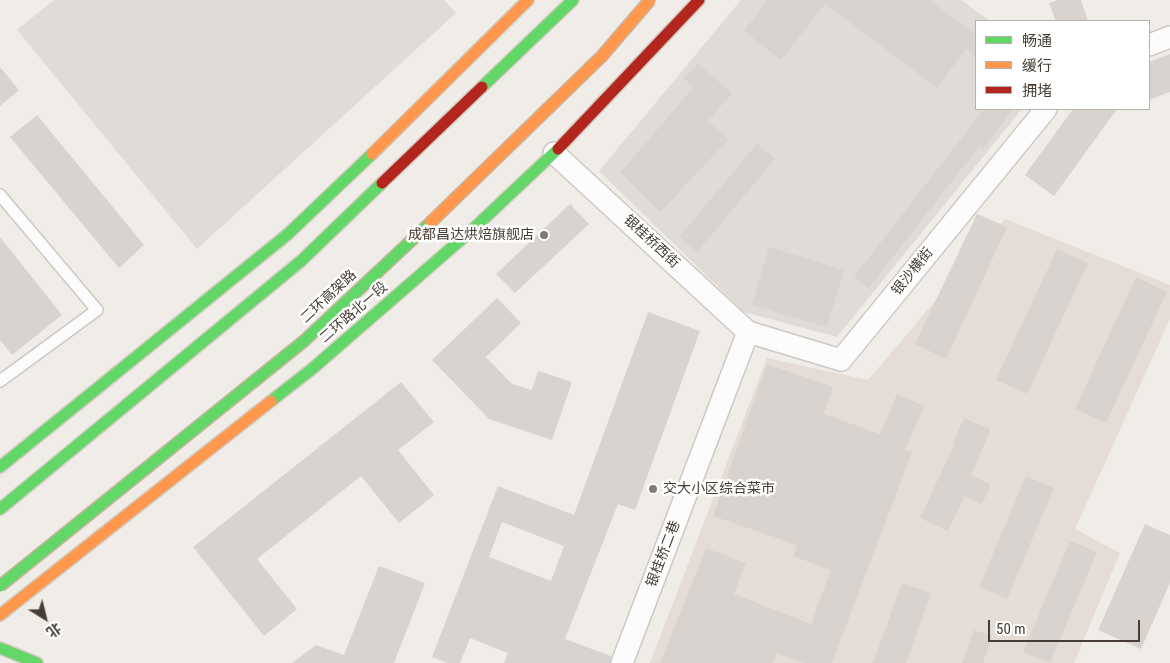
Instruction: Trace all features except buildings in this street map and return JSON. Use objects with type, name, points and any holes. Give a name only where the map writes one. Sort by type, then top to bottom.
[{"type":"main road","points":[[0,467],[288,234],[423,105],[528,0]]},
{"type":"main road","points":[[0,509],[301,261],[573,0]]},
{"type":"main road","name":"二环高架路","points":[[0,586],[304,341],[490,167],[602,56],[650,0]]},
{"type":"main road","name":"二环路北一段","points":[[0,616],[312,369],[472,230],[554,153],[645,59],[698,0]]},
{"type":"main road","points":[[0,648],[37,663]]},
{"type":"street","points":[[1150,45],[1170,37]]},
{"type":"street","name":"银沙横街","points":[[748,332],[841,360],[1045,110]]},
{"type":"street","name":"银桂桥西街","points":[[554,153],[748,332]]},
{"type":"street","name":"银桂桥二巷","points":[[622,663],[748,332]]},
{"type":"lane","points":[[0,195],[97,310],[0,381]]},
{"type":"shaded area","points":[[54,0],[444,0],[456,13],[197,249],[17,30]]},
{"type":"shaded area","points":[[741,0],[961,0],[989,20],[975,20],[975,110],[1021,110],[837,337],[744,312],[599,171]]},
{"type":"shaded area","points":[[1005,219],[1170,285],[1170,319],[1075,529],[1120,553],[1074,663],[650,663],[767,358],[868,380]]},
{"type":"traffic: fast","points":[[482,87],[573,0]]},
{"type":"traffic: fast","points":[[271,401],[312,369],[472,230],[558,149]]},
{"type":"traffic: fast","points":[[0,467],[288,234],[372,154]]},
{"type":"traffic: fast","points":[[0,509],[301,261],[382,183]]},
{"type":"traffic: fast","points":[[0,586],[304,341],[430,223]]},
{"type":"traffic: fast","points":[[0,648],[37,663]]},
{"type":"traffic: slow","points":[[372,154],[528,0]]},
{"type":"traffic: slow","points":[[430,223],[602,56],[650,0]]},
{"type":"traffic: slow","points":[[0,615],[271,401]]},
{"type":"traffic: jam","points":[[558,149],[699,0]]},
{"type":"traffic: jam","points":[[382,183],[482,87]]},
{"type":"place","name":"成都昌达烘焙旗舰店","points":[[544,235]]},
{"type":"place","name":"交大小区综合菜市","points":[[653,489]]}]
